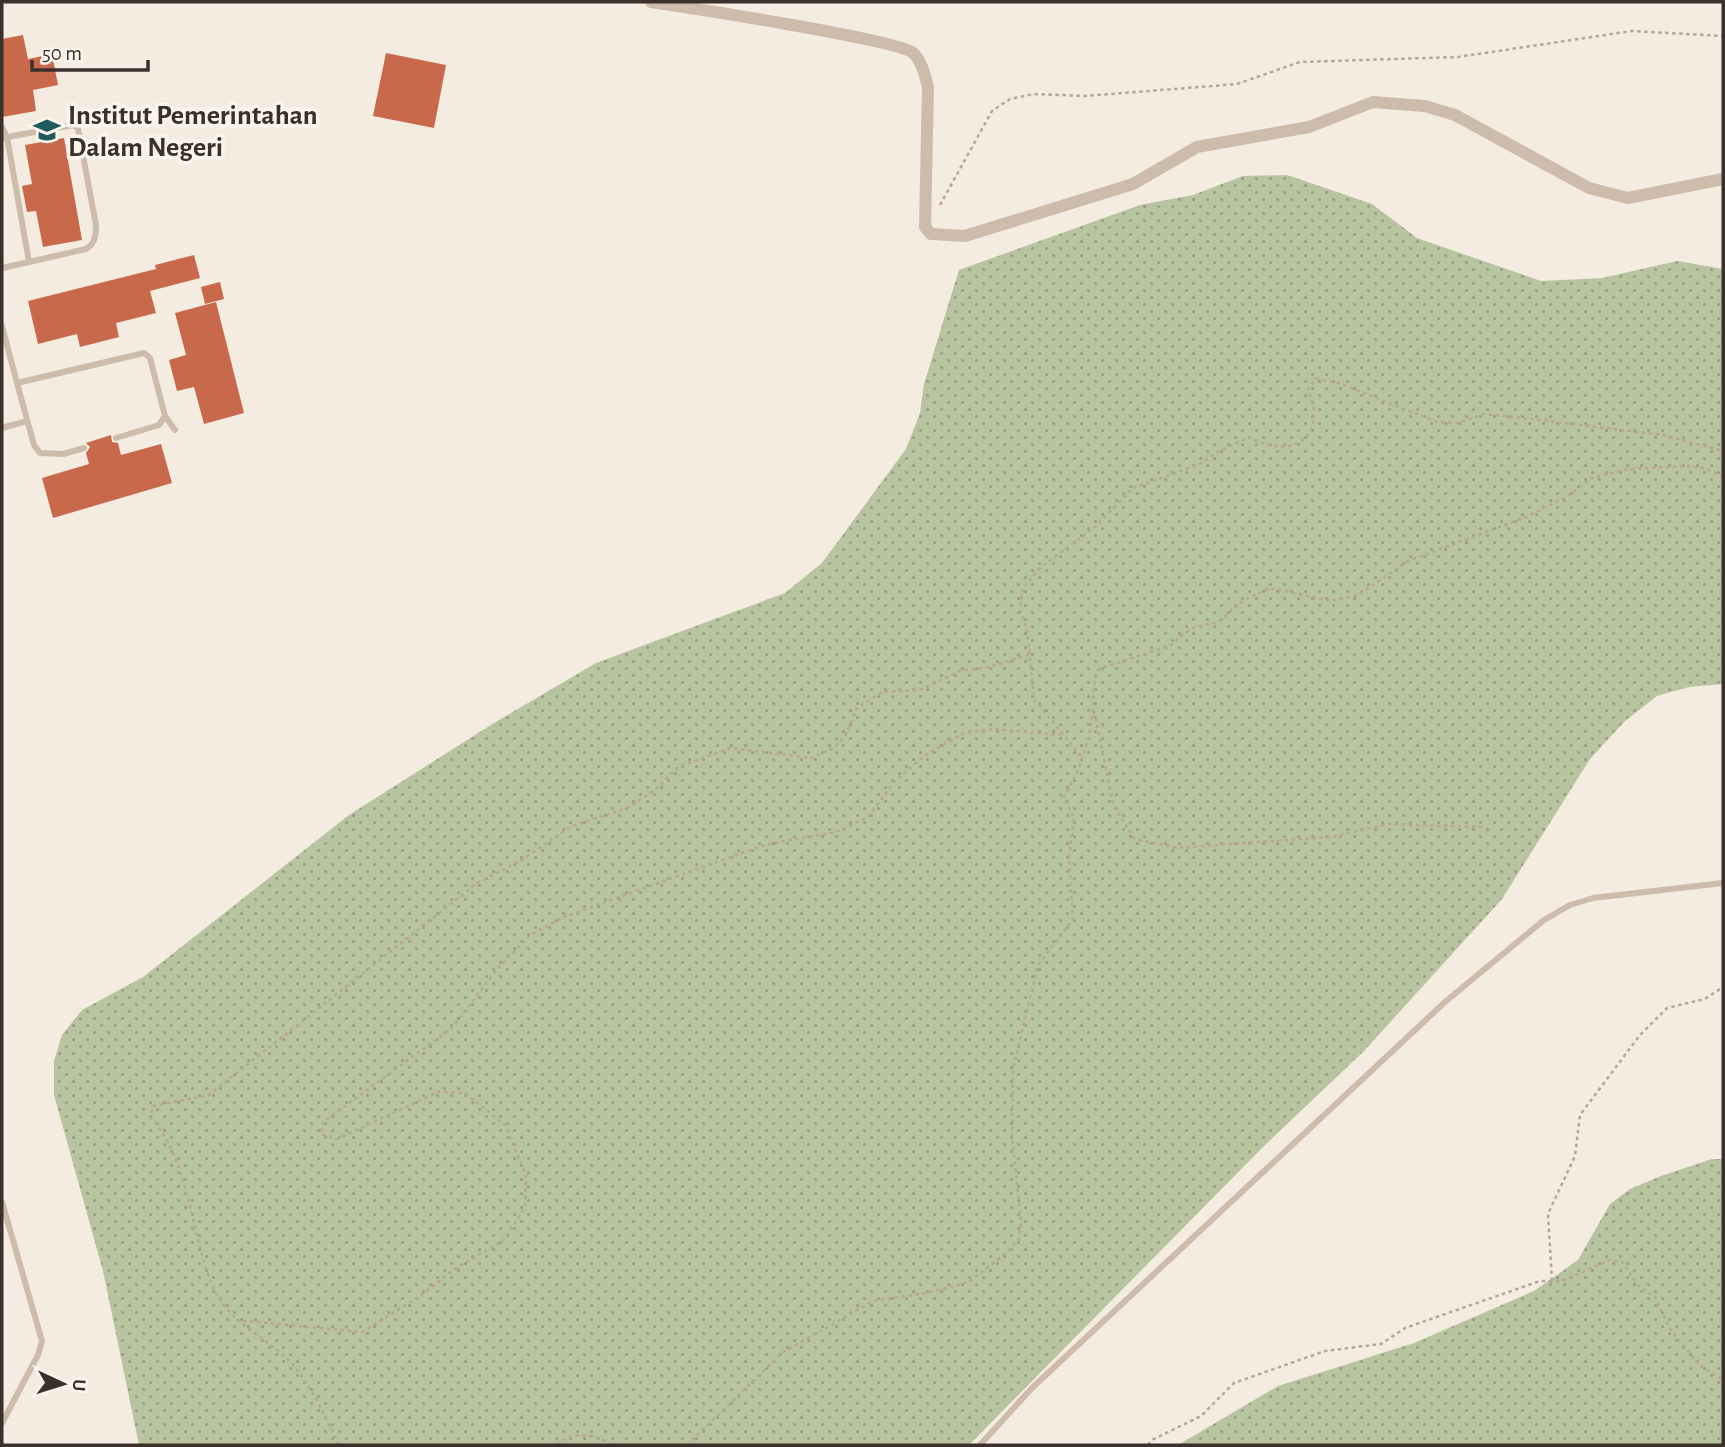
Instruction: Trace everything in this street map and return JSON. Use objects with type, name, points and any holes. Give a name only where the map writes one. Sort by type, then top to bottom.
[{"type":"street","points":[[651,2],[860,38],[901,47],[913,53],[928,87],[925,227],[931,234],[965,236],[996,227],[1133,184],[1197,147],[1309,127],[1373,102],[1425,106],[1455,115],[1588,188],[1628,198],[1723,178]]},
{"type":"lane","points":[[2,268],[91,246],[96,225],[78,129],[74,125],[5,138]]},
{"type":"lane","points":[[2,127],[29,262]]},
{"type":"lane","points":[[2,326],[34,445],[40,453],[63,454],[85,448]]},
{"type":"lane","points":[[17,383],[144,353],[150,358],[165,416],[175,430]]},
{"type":"lane","points":[[117,438],[159,425],[165,416]]},
{"type":"lane","points":[[2,428],[27,421]]},
{"type":"lane","points":[[980,1445],[1032,1388],[1445,1002],[1544,920],[1570,905],[1593,898],[1723,883]]},
{"type":"lane","points":[[2,1202],[42,1341],[38,1355],[2,1423]]},
{"type":"path","points":[[940,206],[992,111],[1010,99],[1034,94],[1085,96],[1237,84],[1300,62],[1458,57],[1632,31],[1723,36]]},
{"type":"path","points":[[1081,756],[1034,699],[1031,654],[1020,609],[1023,588],[1040,568],[1095,527],[1133,488],[1200,464],[1217,452],[1250,437],[1268,447],[1286,449],[1305,439],[1313,424],[1314,404],[1308,389],[1316,379],[1339,383],[1437,422],[1457,423],[1484,414],[1515,417],[1663,435],[1723,451]]},
{"type":"path","points":[[1484,827],[1388,824],[1331,836],[1178,848],[1135,839],[1114,807],[1093,707],[1092,687],[1099,669],[1171,645],[1195,627],[1218,622],[1257,592],[1285,589],[1304,597],[1332,601],[1358,595],[1408,561],[1525,517],[1568,496],[1592,478],[1627,469],[1687,466],[1703,468],[1723,476]]},
{"type":"path","points":[[339,1445],[314,1395],[293,1365],[236,1320],[217,1295],[203,1261],[172,1149],[151,1118],[153,1106],[209,1095],[477,883],[520,861],[572,826],[627,808],[655,790],[678,768],[730,748],[812,758],[834,748],[845,736],[857,708],[882,692],[920,690],[960,671],[989,667],[1031,654]]},
{"type":"path","points":[[687,1445],[782,1353],[873,1301],[926,1293],[969,1282],[1006,1253],[1019,1239],[1021,1222],[1012,1136],[1013,1069],[1038,965],[1073,919],[1069,858],[1074,818],[1063,797],[1076,779],[1093,707]]},
{"type":"path","points":[[236,1320],[362,1332],[420,1296],[456,1268],[504,1240],[526,1207],[526,1175],[505,1125],[465,1093],[438,1092],[337,1139],[321,1135],[323,1122],[452,1028],[498,968],[530,935],[564,916],[764,845],[836,832],[868,817],[895,781],[928,754],[964,733],[995,729],[1061,735]]},
{"type":"path","points":[[1552,1281],[1548,1214],[1575,1156],[1580,1115],[1640,1035],[1667,1008],[1704,999],[1723,987]]},
{"type":"path","points":[[1148,1445],[1152,1440],[1201,1416],[1234,1383],[1325,1351],[1381,1344],[1417,1324],[1540,1281],[1562,1281],[1610,1259],[1622,1262],[1639,1285],[1655,1297],[1671,1329],[1699,1365],[1723,1380]]},
{"type":"path","points":[[557,1445],[564,1438],[583,1435],[612,1445]]},
{"type":"green space","points":[[1287,175],[1372,204],[1417,238],[1541,281],[1602,278],[1677,261],[1723,269],[1723,684],[1689,687],[1657,696],[1625,721],[1590,759],[1502,899],[1364,1051],[1264,1146],[969,1445],[139,1445],[103,1271],[54,1095],[54,1061],[62,1035],[82,1010],[143,977],[349,815],[494,723],[596,663],[785,593],[822,563],[906,449],[920,413],[924,384],[959,270],[1140,205],[1193,195],[1243,176]]},
{"type":"green space","points":[[1712,1159],[1723,1159],[1723,1445],[1178,1445],[1278,1386],[1414,1343],[1534,1291],[1578,1260],[1610,1204],[1630,1189]]},
{"type":"building","points":[[23,35],[28,59],[52,54],[58,85],[33,90],[36,111],[2,117],[2,39]]},
{"type":"building","points":[[386,53],[446,65],[434,128],[373,116]]},
{"type":"building","points":[[64,138],[82,240],[43,247],[36,211],[27,212],[22,186],[32,184],[25,145]]},
{"type":"building","points":[[194,255],[200,278],[150,291],[156,313],[116,323],[119,337],[80,347],[77,334],[38,344],[28,301],[156,269],[155,265]]},
{"type":"building","points":[[220,282],[224,299],[205,304],[201,287]]},
{"type":"building","points":[[216,302],[244,413],[204,424],[194,387],[177,391],[169,360],[186,355],[175,313]]},
{"type":"building","points":[[111,435],[112,442],[118,443],[121,455],[161,444],[172,483],[53,518],[42,478],[89,464],[86,453],[90,447],[86,443]]},
{"type":"place","name":"Institut Pemerintahan Dalam Negeri","points":[[47,130]]}]
